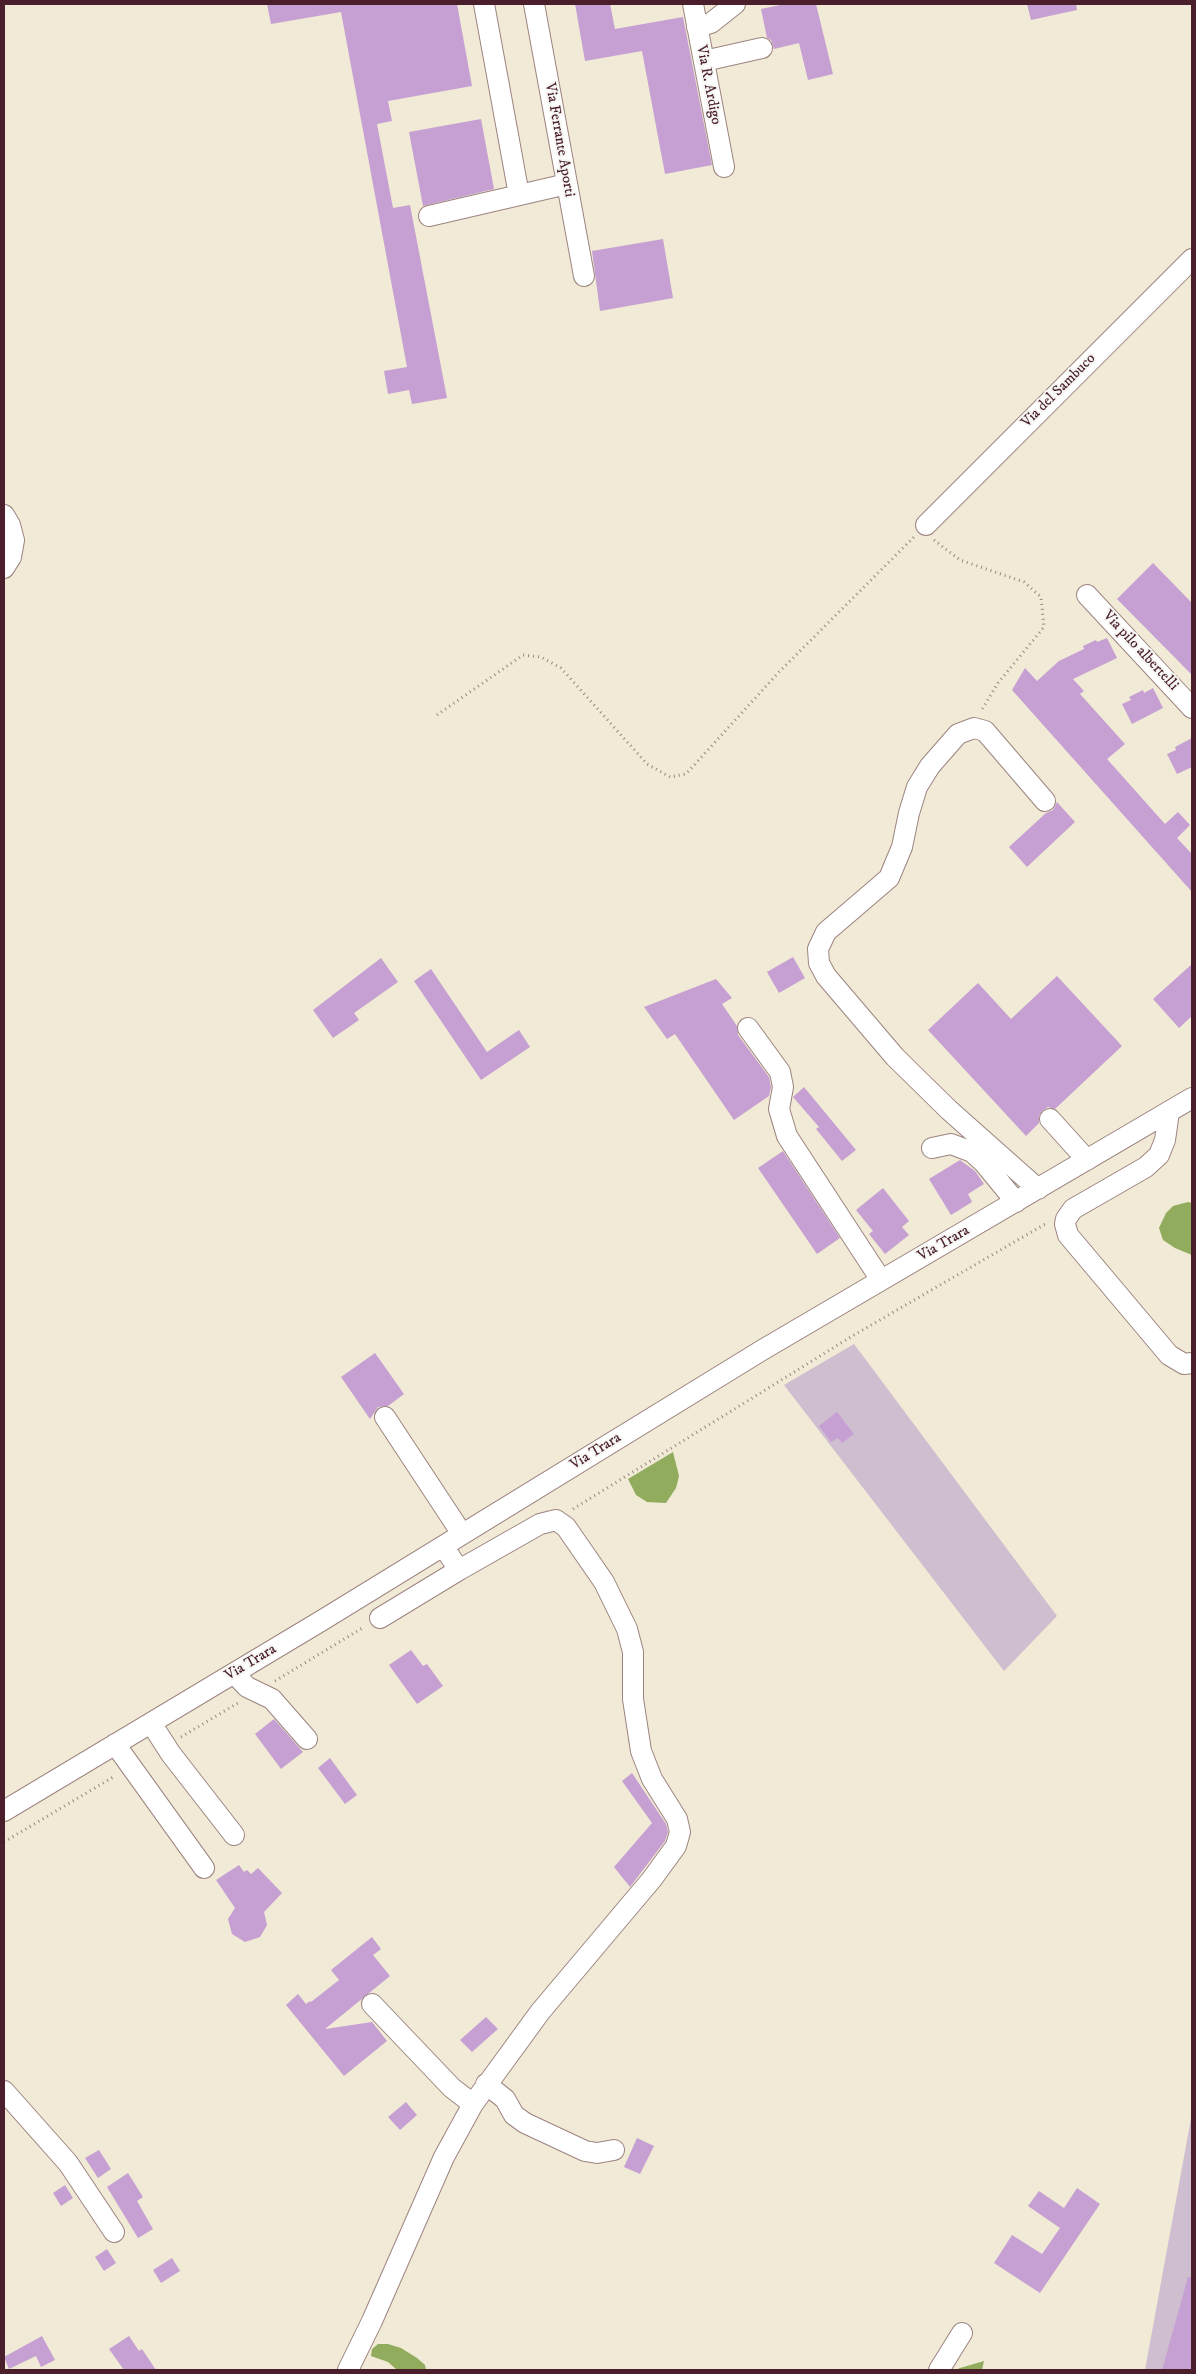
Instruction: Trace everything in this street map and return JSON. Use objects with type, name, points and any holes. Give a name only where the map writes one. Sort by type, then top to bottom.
[{"type":"street","points":[[484,4],[519,195]]},
{"type":"street","name":"Via Ferrante Aporti","points":[[534,4],[584,276]]},
{"type":"street","name":"Via R. Ardigo","points":[[693,4],[724,167]]},
{"type":"street","points":[[697,27],[711,23],[734,4]]},
{"type":"street","points":[[704,61],[762,48]]},
{"type":"street","points":[[428,216],[567,184]]},
{"type":"street","name":"Via del Sambuco","points":[[926,525],[1192,258]]},
{"type":"street","points":[[4,515],[10,525],[14,540],[11,557],[4,568]]},
{"type":"street","name":"Via pilo albertelli","points":[[1087,595],[1192,708]]},
{"type":"street","points":[[1038,1189],[949,1110],[895,1057],[826,976],[818,956],[819,943],[826,932],[888,878],[899,858],[912,804],[925,773],[949,742],[964,730],[980,729],[990,736],[1045,801]]},
{"type":"street","points":[[748,1028],[780,1072],[783,1087],[780,1108],[787,1136],[881,1280]]},
{"type":"street","name":"Via Trara","points":[[4,1811],[443,1546],[764,1349],[1192,1098]]},
{"type":"street","points":[[1168,1112],[1165,1140],[1159,1156],[1146,1167],[1073,1209],[1066,1218],[1068,1235],[1169,1355],[1184,1364],[1192,1363]]},
{"type":"street","points":[[1050,1119],[1087,1160]]},
{"type":"street","points":[[932,1148],[952,1144],[972,1152],[984,1163],[1016,1202]]},
{"type":"street","points":[[385,1417],[462,1534]]},
{"type":"street","points":[[348,2370],[372,2322],[444,2157],[472,2104],[540,2012],[652,1879],[676,1846],[680,1832],[677,1819],[652,1779],[641,1751],[632,1699],[633,1652],[627,1629],[593,1565],[566,1526],[556,1520],[540,1524],[380,1618]]},
{"type":"street","points":[[443,1546],[459,1570]]},
{"type":"street","points":[[234,1673],[247,1687],[272,1699],[282,1708],[307,1739]]},
{"type":"street","points":[[150,1723],[165,1746],[234,1835]]},
{"type":"street","points":[[116,1744],[204,1868]]},
{"type":"street","points":[[372,2004],[452,2088],[472,2104]]},
{"type":"street","points":[[486,2084],[505,2099],[514,2114],[525,2123],[585,2151],[597,2153],[614,2150]]},
{"type":"street","points":[[4,2091],[68,2163],[114,2232]]},
{"type":"street","points":[[939,2370],[962,2333]]},
{"type":"path","points":[[436,715],[523,655],[541,658],[561,668],[647,764],[670,777],[686,774],[779,672],[926,525],[935,542],[960,560],[1024,582],[1042,597],[1044,627],[998,683],[974,728]]},
{"type":"path","points":[[556,1520],[854,1335],[1048,1223],[1066,1218]]},
{"type":"path","points":[[165,1746],[380,1618]]},
{"type":"path","points":[[4,1842],[132,1766]]},
{"type":"shaded area","points":[[854,1344],[1057,1616],[1004,1671],[784,1385]]},
{"type":"shaded area","points":[[1192,2113],[1192,2370],[1145,2370]]},
{"type":"green space","points":[[1188,1202],[1192,1203],[1192,1255],[1175,1248],[1163,1240],[1159,1228],[1166,1213],[1173,1206]]},
{"type":"green space","points":[[673,1452],[679,1476],[676,1488],[666,1503],[647,1502],[636,1495],[628,1479]]},
{"type":"green space","points":[[378,2344],[388,2344],[401,2348],[425,2365],[426,2370],[397,2370],[388,2362],[371,2356],[372,2349]]},
{"type":"green space","points":[[984,2361],[982,2370],[955,2370],[960,2368]]},
{"type":"building","points":[[267,4],[457,4],[472,86],[388,101],[392,121],[377,124],[393,208],[410,205],[447,398],[412,404],[409,390],[388,394],[384,371],[407,367],[341,12],[271,24]]},
{"type":"building","points":[[575,4],[610,4],[615,29],[683,17],[712,165],[665,174],[642,51],[585,61]]},
{"type":"building","points":[[785,4],[816,4],[833,74],[808,80],[799,43],[774,49],[771,40],[767,38],[761,9]]},
{"type":"building","points":[[1027,4],[1076,4],[1077,10],[1031,20]]},
{"type":"building","points":[[481,119],[494,189],[423,206],[409,132]]},
{"type":"building","points":[[663,239],[673,298],[600,311],[592,251]]},
{"type":"building","points":[[1153,563],[1192,603],[1192,675],[1117,599]]},
{"type":"building","points":[[1107,638],[1117,658],[1073,679],[1084,691],[1080,694],[1125,744],[1107,759],[1165,824],[1178,812],[1190,825],[1177,838],[1192,854],[1192,892],[1012,690],[1025,668],[1037,681],[1059,661],[1084,649],[1083,646],[1096,640],[1097,642]]},
{"type":"building","points":[[1153,688],[1163,708],[1132,724],[1122,704],[1131,700],[1129,697],[1143,690],[1144,693]]},
{"type":"building","points":[[1192,738],[1192,767],[1177,774],[1167,754],[1176,750],[1175,747]]},
{"type":"building","points":[[1057,802],[1075,822],[1027,867],[1009,847],[1046,813],[1053,810]]},
{"type":"building","points":[[793,957],[805,978],[779,993],[767,972]]},
{"type":"building","points":[[381,958],[398,982],[354,1013],[359,1020],[333,1038],[313,1010]]},
{"type":"building","points":[[1192,964],[1192,1016],[1179,1028],[1153,999]]},
{"type":"building","points":[[431,969],[487,1052],[519,1030],[530,1047],[481,1080],[414,981]]},
{"type":"building","points":[[1057,976],[1122,1046],[1055,1109],[1048,1107],[1042,1111],[1039,1116],[1039,1123],[1026,1136],[928,1030],[978,983],[1011,1019]]},
{"type":"building","points":[[716,979],[732,998],[722,1004],[737,1026],[738,1035],[769,1077],[771,1087],[769,1096],[734,1120],[675,1034],[667,1039],[644,1007]]},
{"type":"building","points":[[804,1087],[856,1150],[842,1161],[816,1129],[819,1127],[793,1097]]},
{"type":"building","points":[[783,1151],[840,1238],[817,1254],[758,1168]]},
{"type":"building","points":[[960,1160],[975,1171],[984,1184],[968,1194],[972,1202],[951,1215],[929,1179]]},
{"type":"building","points":[[883,1188],[909,1221],[902,1227],[909,1235],[885,1254],[869,1234],[873,1231],[856,1210]]},
{"type":"building","points":[[375,1353],[404,1394],[388,1406],[378,1407],[370,1419],[341,1377]]},
{"type":"building","points":[[837,1412],[854,1434],[842,1443],[838,1438],[831,1442],[819,1426]]},
{"type":"building","points":[[411,1650],[423,1666],[427,1664],[443,1686],[417,1704],[389,1665]]},
{"type":"building","points":[[274,1719],[303,1752],[281,1769],[255,1734]]},
{"type":"building","points":[[330,1758],[357,1795],[345,1804],[318,1768]]},
{"type":"building","points":[[632,1773],[666,1824],[668,1832],[665,1841],[630,1887],[614,1867],[652,1823],[622,1781]]},
{"type":"building","points":[[239,1865],[244,1872],[247,1870],[251,1874],[258,1868],[282,1893],[264,1912],[267,1925],[260,1937],[245,1942],[232,1934],[228,1919],[235,1908],[216,1880]]},
{"type":"building","points":[[372,1937],[381,1949],[373,1955],[390,1976],[325,2029],[372,2022],[387,2041],[344,2076],[286,2005],[298,1994],[306,2004],[311,2002],[339,1980],[331,1970]]},
{"type":"building","points":[[486,2017],[498,2029],[472,2052],[460,2040]]},
{"type":"building","points":[[406,2102],[417,2115],[400,2130],[388,2117]]},
{"type":"building","points":[[637,2138],[654,2146],[640,2174],[624,2167]]},
{"type":"building","points":[[99,2150],[111,2169],[98,2178],[85,2158]]},
{"type":"building","points":[[128,2173],[143,2197],[137,2201],[153,2229],[138,2238],[107,2187]]},
{"type":"building","points":[[65,2185],[73,2198],[61,2206],[53,2193]]},
{"type":"building","points":[[1077,2188],[1100,2204],[1040,2293],[994,2263],[1012,2235],[1042,2254],[1060,2228],[1028,2206],[1039,2191],[1064,2208]]},
{"type":"building","points":[[107,2249],[116,2263],[104,2271],[95,2257]]},
{"type":"building","points":[[172,2258],[180,2271],[161,2283],[153,2270]]},
{"type":"building","points":[[1188,2277],[1192,2277],[1192,2370],[1162,2370]]},
{"type":"building","points":[[42,2336],[55,2360],[41,2367],[36,2356],[9,2369],[4,2357]]},
{"type":"building","points":[[129,2336],[139,2351],[142,2349],[156,2370],[124,2370],[109,2349]]}]
